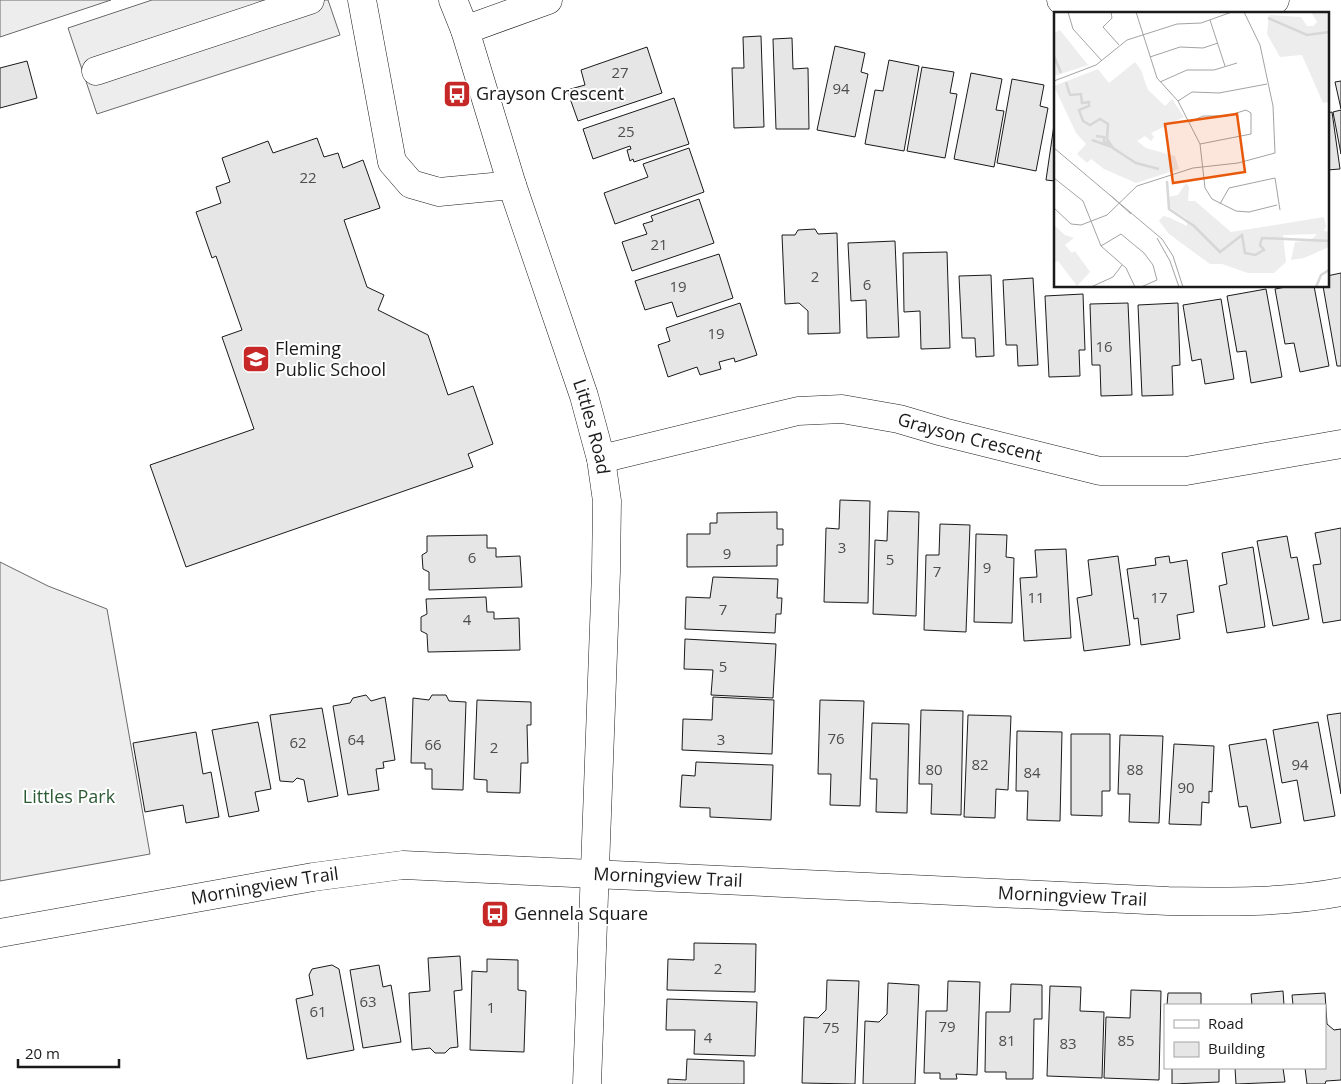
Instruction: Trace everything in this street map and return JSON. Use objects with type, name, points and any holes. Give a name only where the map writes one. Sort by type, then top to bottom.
[{"type":"street","points":[[96,71],[310,0]]},
{"type":"street","points":[[362,0],[392,162],[411,184],[439,192],[512,185]]},
{"type":"street","name":"Littles Road","points":[[453,0],[465,30],[512,185],[584,396],[601,459],[607,501],[606,572],[595,874]]},
{"type":"street","points":[[465,30],[548,0]]},
{"type":"street","points":[[1061,0],[1145,12]]},
{"type":"street","points":[[1192,12],[1224,10],[1275,0]]},
{"type":"street","name":"Grayson Crescent","points":[[601,459],[798,411],[842,409],[899,419],[1100,471],[1186,471],[1341,444]]},
{"type":"street","name":"Morningview Trail","points":[[0,932],[313,876],[403,865],[1196,902],[1279,900],[1341,892]]},
{"type":"street","points":[[587,1084],[595,874]]},
{"type":"shaded area","points":[[0,0],[111,0],[0,37]]},
{"type":"shaded area","points":[[152,0],[328,0],[340,35],[97,114],[68,28]]},
{"type":"shaded area","name":"Littles Park","points":[[0,562],[48,586],[107,609],[150,854],[0,881]]},
{"type":"building","points":[[761,36],[764,127],[734,128],[732,68],[744,68],[743,37]]},
{"type":"building","points":[[792,38],[793,69],[808,68],[809,129],[776,129],[773,39]]},
{"type":"building","points":[[835,46],[865,53],[861,72],[868,74],[855,137],[817,130]]},
{"type":"building","points":[[647,47],[662,93],[578,121],[567,90],[585,85],[581,70]]},
{"type":"building","points":[[889,60],[919,66],[904,151],[865,144],[875,90],[883,91]]},
{"type":"building","points":[[27,61],[37,98],[0,108],[0,68]]},
{"type":"building","points":[[922,67],[954,72],[950,93],[957,94],[945,158],[907,151]]},
{"type":"building","points":[[971,73],[1002,79],[996,110],[1004,111],[994,167],[954,159]]},
{"type":"building","points":[[1012,79],[1044,85],[1040,106],[1048,108],[1036,171],[997,163]]},
{"type":"building","points":[[1341,81],[1341,109],[1335,82]]},
{"type":"building","points":[[674,98],[689,144],[634,162],[633,159],[630,161],[627,150],[631,149],[630,146],[593,159],[583,129]]},
{"type":"building","points":[[1341,110],[1341,154],[1333,112]]},
{"type":"building","points":[[1332,112],[1340,169],[1328,170],[1328,113]]},
{"type":"building","points":[[1054,125],[1054,181],[1046,180]]},
{"type":"building","points":[[317,138],[324,157],[338,153],[343,168],[363,160],[380,208],[344,220],[367,287],[384,295],[378,310],[428,335],[448,395],[473,386],[493,444],[468,454],[473,467],[186,567],[150,465],[254,429],[222,337],[242,330],[216,256],[212,258],[196,212],[221,203],[216,187],[230,182],[222,158],[268,141],[273,153]]},
{"type":"building","points":[[689,148],[704,192],[615,224],[604,193],[648,177],[643,164]]},
{"type":"building","points":[[699,199],[714,243],[632,271],[622,242],[647,234],[643,224],[653,221],[651,216]]},
{"type":"building","points":[[815,229],[818,234],[837,233],[840,333],[808,334],[808,311],[799,303],[785,304],[782,235],[795,235],[798,230]]},
{"type":"building","points":[[895,241],[899,337],[867,338],[866,300],[851,301],[848,243]]},
{"type":"building","points":[[947,252],[950,348],[921,349],[920,311],[904,312],[903,253]]},
{"type":"building","points":[[719,254],[733,298],[677,317],[672,302],[645,310],[635,281]]},
{"type":"building","points":[[1341,273],[1341,366],[1337,366],[1323,288],[1328,288],[1328,276]]},
{"type":"building","points":[[991,275],[994,356],[976,357],[975,338],[962,338],[959,276]]},
{"type":"building","points":[[1033,278],[1038,365],[1018,366],[1017,345],[1006,345],[1003,280]]},
{"type":"building","points":[[1314,288],[1329,366],[1300,372],[1294,343],[1285,344],[1275,289]]},
{"type":"building","points":[[1266,289],[1282,377],[1251,383],[1246,351],[1237,352],[1227,296]]},
{"type":"building","points":[[1083,294],[1085,350],[1079,350],[1080,376],[1049,377],[1045,296]]},
{"type":"building","points":[[1221,299],[1234,379],[1205,384],[1201,359],[1192,361],[1183,305]]},
{"type":"building","points":[[740,303],[757,355],[735,362],[734,358],[719,362],[721,369],[700,375],[697,367],[668,377],[658,345],[670,341],[666,328]]},
{"type":"building","points":[[1128,303],[1132,395],[1101,396],[1100,365],[1092,365],[1090,304]]},
{"type":"building","points":[[1178,303],[1180,365],[1172,366],[1173,395],[1142,396],[1138,305]]},
{"type":"building","points":[[840,500],[870,501],[868,603],[824,602],[826,528],[839,529]]},
{"type":"building","points":[[888,511],[919,512],[916,616],[873,614],[875,540],[887,541]]},
{"type":"building","points":[[777,512],[777,529],[783,529],[783,545],[777,545],[777,566],[687,567],[687,534],[710,534],[710,523],[717,523],[717,513]]},
{"type":"building","points":[[940,524],[970,525],[966,632],[924,630],[926,555],[939,555]]},
{"type":"building","points":[[1341,528],[1341,620],[1323,623],[1313,565],[1321,564],[1315,533]]},
{"type":"building","points":[[976,534],[1007,535],[1006,557],[1014,558],[1012,623],[974,622]]},
{"type":"building","points":[[487,535],[487,548],[496,548],[496,557],[520,556],[522,587],[429,590],[429,572],[423,569],[422,555],[427,552],[427,536]]},
{"type":"building","points":[[1287,536],[1291,558],[1297,557],[1309,619],[1273,626],[1257,541]]},
{"type":"building","points":[[1253,547],[1265,627],[1227,633],[1219,586],[1227,584],[1222,553]]},
{"type":"building","points":[[1066,549],[1071,638],[1024,641],[1020,578],[1037,577],[1035,550]]},
{"type":"building","points":[[1118,556],[1130,645],[1084,651],[1077,598],[1092,595],[1088,560]]},
{"type":"building","points":[[1169,556],[1170,563],[1187,560],[1194,612],[1177,615],[1180,639],[1141,645],[1138,618],[1134,619],[1127,569],[1156,565],[1155,558]]},
{"type":"building","points":[[713,577],[778,579],[777,598],[782,598],[781,614],[776,614],[775,633],[685,629],[686,597],[710,598]]},
{"type":"building","points":[[486,597],[487,612],[494,612],[494,619],[519,618],[520,650],[428,652],[427,634],[421,631],[421,617],[427,614],[426,599]]},
{"type":"building","points":[[685,639],[776,644],[773,698],[711,695],[713,670],[684,669]]},
{"type":"building","points":[[366,695],[371,701],[385,697],[395,760],[383,762],[384,768],[376,769],[379,790],[348,795],[333,706],[350,703],[353,698]]},
{"type":"building","points":[[432,695],[446,695],[449,701],[466,702],[463,790],[432,789],[432,769],[425,769],[425,763],[411,763],[413,698],[429,700]]},
{"type":"building","points":[[713,697],[774,700],[772,754],[682,750],[683,719],[712,720]]},
{"type":"building","points":[[477,700],[531,702],[531,725],[527,725],[528,763],[521,763],[520,793],[487,792],[487,780],[474,779]]},
{"type":"building","points":[[820,700],[864,701],[860,806],[830,805],[831,774],[818,774]]},
{"type":"building","points":[[322,708],[338,796],[308,802],[304,780],[297,778],[293,782],[280,781],[270,715]]},
{"type":"building","points":[[921,710],[963,711],[961,815],[931,814],[932,784],[919,784]]},
{"type":"building","points":[[1341,713],[1341,794],[1327,715]]},
{"type":"building","points":[[968,715],[1011,716],[1008,790],[996,789],[995,818],[964,817]]},
{"type":"building","points":[[258,722],[271,789],[255,792],[259,811],[229,817],[212,730]]},
{"type":"building","points":[[1318,722],[1335,816],[1304,821],[1297,780],[1282,783],[1273,730]]},
{"type":"building","points":[[872,723],[909,724],[907,813],[876,812],[877,779],[870,779]]},
{"type":"building","points":[[1017,731],[1062,732],[1060,821],[1027,820],[1028,791],[1016,791]]},
{"type":"building","points":[[196,732],[203,774],[211,772],[219,817],[186,823],[183,805],[145,812],[133,743]]},
{"type":"building","points":[[1071,734],[1110,734],[1110,791],[1102,791],[1102,816],[1071,815]]},
{"type":"building","points":[[1120,735],[1163,736],[1159,823],[1129,822],[1130,794],[1118,794]]},
{"type":"building","points":[[1266,739],[1281,823],[1251,828],[1247,806],[1239,807],[1229,745]]},
{"type":"building","points":[[1174,744],[1214,746],[1212,792],[1209,791],[1209,803],[1202,802],[1201,825],[1169,824]]},
{"type":"building","points":[[696,762],[773,765],[771,820],[710,817],[710,808],[680,807],[682,775],[695,776]]},
{"type":"building","points":[[694,943],[756,944],[755,992],[667,990],[668,959],[694,960]]},
{"type":"building","points":[[460,956],[462,990],[454,991],[458,1047],[450,1048],[445,1053],[435,1053],[430,1048],[412,1050],[409,993],[430,991],[428,958]]},
{"type":"building","points":[[487,959],[518,960],[518,990],[526,991],[524,1052],[470,1050],[472,971],[487,972]]},
{"type":"building","points":[[332,965],[339,969],[354,1050],[307,1059],[296,999],[313,995],[309,975],[312,969]]},
{"type":"building","points":[[379,965],[383,987],[391,985],[401,1042],[363,1048],[350,970]]},
{"type":"building","points":[[827,980],[859,981],[855,1084],[802,1083],[804,1017],[818,1018],[826,1010]]},
{"type":"building","points":[[948,981],[980,982],[977,1075],[956,1074],[957,1079],[940,1079],[940,1073],[924,1073],[926,1011],[947,1011]]},
{"type":"building","points":[[888,983],[919,985],[915,1084],[863,1084],[865,1021],[879,1022],[887,1014]]},
{"type":"building","points":[[1011,984],[1042,985],[1042,1019],[1034,1019],[1033,1079],[1006,1079],[1006,1072],[985,1072],[986,1012],[1010,1012]]},
{"type":"building","points":[[1050,986],[1081,987],[1080,1011],[1104,1012],[1102,1078],[1047,1076]]},
{"type":"building","points":[[1131,990],[1161,991],[1159,1080],[1104,1078],[1106,1017],[1130,1018]]},
{"type":"building","points":[[1283,991],[1284,1004],[1252,1004],[1251,994]]},
{"type":"building","points":[[1168,993],[1201,993],[1201,1004],[1167,1004]]},
{"type":"building","points":[[1325,993],[1326,1004],[1293,1004],[1292,995]]},
{"type":"building","points":[[667,999],[757,1002],[755,1056],[694,1054],[695,1030],[666,1030]]},
{"type":"building","points":[[1326,1008],[1327,1024],[1334,1030],[1341,1029],[1341,1080],[1326,1081],[1325,1084],[1307,1084],[1305,1069],[1326,1069]]},
{"type":"building","points":[[687,1059],[744,1061],[744,1084],[668,1084],[668,1079],[686,1080]]},
{"type":"building","points":[[1172,1069],[1219,1069],[1219,1082],[1172,1084]]},
{"type":"building","points":[[1235,1069],[1283,1069],[1285,1082],[1236,1084]]},
{"type":"place","name":"Grayson Crescent","points":[[457,94]]},
{"type":"place","name":"Fleming Public School","points":[[256,359]]},
{"type":"place","name":"Gennela Square","points":[[495,914]]}]
